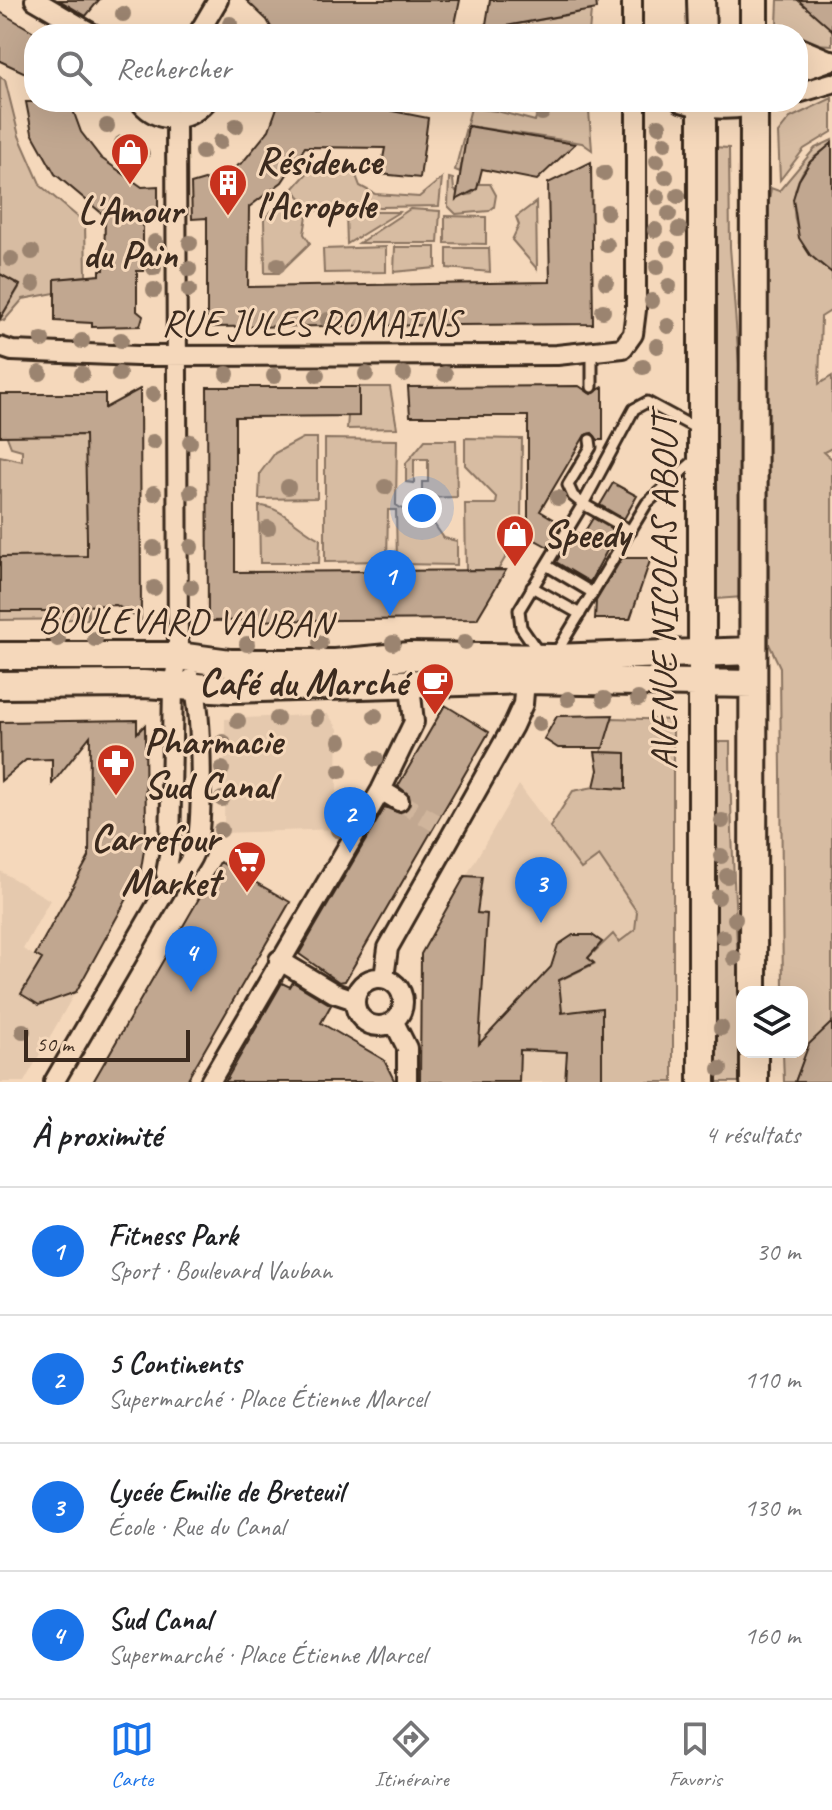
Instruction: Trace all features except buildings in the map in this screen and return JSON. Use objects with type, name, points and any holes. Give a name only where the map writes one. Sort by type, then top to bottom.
[{"type":"main road","points":[[701,0],[702,24]]},
{"type":"main road","name":"AVENUE NICOLAS ABOUT","points":[[695,112],[701,442],[702,1082]]},
{"type":"main road","points":[[753,986],[759,112]]},
{"type":"main road","name":"BOULEVARD VAUBAN","points":[[0,656],[178,656],[256,663],[335,663],[409,656],[753,651]]},
{"type":"main road","name":"BOULEVARD VAUBAN","points":[[0,685],[410,686],[525,680],[753,684]]},
{"type":"main road","points":[[754,1058],[754,1082]]},
{"type":"street","points":[[35,0],[76,24]]},
{"type":"street","points":[[204,24],[218,0]]},
{"type":"street","points":[[632,0],[632,24]]},
{"type":"street","points":[[808,51],[830,60]]},
{"type":"street","points":[[808,68],[830,60]]},
{"type":"street","points":[[808,90],[832,83]]},
{"type":"street","points":[[150,112],[176,119],[194,112]]},
{"type":"street","name":"RUE JULES ROMAINS","points":[[0,347],[12,351],[175,356],[592,353],[623,348],[633,334],[636,310],[636,112]]},
{"type":"street","points":[[54,1082],[169,884],[182,875],[198,838],[184,687],[178,656],[176,119]]},
{"type":"street","points":[[384,978],[388,948],[513,726],[523,704],[525,680]]},
{"type":"street","points":[[210,1082],[381,790],[414,722],[410,686]]},
{"type":"street","points":[[169,884],[166,873],[174,766],[184,687]]},
{"type":"street","points":[[381,790],[399,801]]},
{"type":"street","points":[[436,823],[452,835]]},
{"type":"street","points":[[279,960],[334,993],[355,1000]]},
{"type":"street","points":[[384,978],[397,985],[403,997],[402,1011],[394,1022],[380,1026],[367,1023],[357,1013],[355,1000],[360,987],[371,979],[384,978]]},
{"type":"street","points":[[394,1022],[407,1048],[407,1082]]},
{"type":"lane","points":[[592,353],[592,387]]},
{"type":"lane","points":[[647,402],[701,442],[647,503],[580,614],[547,656],[521,627],[519,610],[583,504],[634,409],[647,402]]},
{"type":"lane","points":[[590,440],[591,447],[568,485],[573,496],[583,504],[631,531]]},
{"type":"lane","points":[[546,565],[593,593]]},
{"type":"lane","points":[[532,587],[580,614]]},
{"type":"shaded area","points":[[778,0],[803,0],[832,27],[832,45],[808,44],[808,24],[777,24]]},
{"type":"shaded area","points":[[573,10],[591,11],[590,24],[518,24],[573,14]]},
{"type":"shaded area","points":[[0,77],[5,80],[19,136],[41,186],[85,223],[86,276],[55,280],[55,293],[23,299],[4,321],[0,319],[20,286],[0,274]]},
{"type":"shaded area","points":[[832,98],[832,132],[804,149],[780,180],[778,133],[790,118]]},
{"type":"shaded area","points":[[470,112],[501,112],[535,121],[537,112],[589,112],[592,150],[582,143],[469,126],[460,172],[455,170]]},
{"type":"shaded area","points":[[832,140],[832,146],[815,157],[802,172],[794,208],[804,245],[816,260],[832,272],[832,310],[821,317],[819,384],[832,376],[832,448],[824,452],[832,459],[832,1026],[808,1048],[808,986],[783,986],[780,667],[769,644],[767,214],[771,188],[779,191],[815,148]]},
{"type":"shaded area","points":[[713,147],[729,148],[730,247],[743,416],[743,597],[716,599]]},
{"type":"shaded area","points":[[317,162],[351,162],[360,186],[375,194],[419,197],[442,178],[439,206],[322,208],[314,212],[293,189]]},
{"type":"shaded area","points":[[449,178],[453,179],[454,190],[463,196],[472,194],[478,184],[490,184],[496,195],[494,207],[489,211],[456,214],[448,206]]},
{"type":"shaded area","points":[[288,194],[307,216],[304,234],[310,243],[279,273],[265,273],[264,219]]},
{"type":"shaded area","points":[[536,202],[537,269],[512,240],[519,225],[516,217]]},
{"type":"shaded area","points":[[410,209],[440,211],[438,243],[359,243]]},
{"type":"shaded area","points":[[346,212],[399,212],[347,244]]},
{"type":"shaded area","points":[[445,216],[486,217],[486,244],[445,243]]},
{"type":"shaded area","points":[[386,247],[386,272],[324,273],[323,249]]},
{"type":"shaded area","points":[[395,247],[436,247],[436,268],[394,272]]},
{"type":"shaded area","points":[[447,248],[489,248],[490,272],[447,268]]},
{"type":"shaded area","points":[[359,387],[390,387],[397,428],[347,429],[348,416],[359,416]]},
{"type":"shaded area","points":[[6,434],[95,435],[86,483],[87,531],[97,539],[87,539],[87,548],[105,567],[69,557],[0,557],[0,456],[22,461],[22,450],[11,447]]},
{"type":"shaded area","points":[[303,438],[317,438],[317,498],[259,499],[260,473],[275,453]]},
{"type":"shaded area","points":[[465,438],[522,439],[521,518],[528,519],[498,570],[466,570],[465,504],[496,504],[497,498],[465,465]]},
{"type":"shaded area","points":[[325,439],[397,440],[396,505],[415,517],[429,517],[444,538],[457,541],[457,565],[397,564],[396,510],[388,510],[387,561],[325,562]]},
{"type":"shaded area","points":[[425,440],[456,440],[457,497],[422,498],[422,482],[428,482],[428,459],[414,459],[414,483],[406,482],[406,463]]},
{"type":"shaded area","points":[[259,506],[283,514],[320,539],[319,563],[260,563]]},
{"type":"shaded area","points":[[79,606],[88,606],[88,619],[0,620],[0,611],[79,611]]},
{"type":"shaded area","points":[[328,714],[338,729],[336,829],[224,833],[225,719]]},
{"type":"shaded area","points":[[612,718],[673,720],[673,1082],[602,1082],[602,1009],[571,1012],[563,1026],[560,995],[554,983],[594,964],[588,958],[613,934],[619,942],[635,930],[637,912],[599,856],[581,869],[550,827],[573,791],[594,787],[626,789],[626,753],[601,752]]},
{"type":"shaded area","points":[[717,742],[730,742],[739,986],[736,986],[736,1058],[740,1058],[741,1082],[715,1082]]},
{"type":"shaded area","points":[[519,785],[550,827],[642,862],[639,1082],[420,1082],[421,954]]},
{"type":"shaded area","points":[[0,871],[50,900],[23,949],[81,982],[24,1082],[0,1082]]},
{"type":"shaded area","points":[[783,1058],[804,1058],[795,1082],[784,1082]]},
{"type":"tunnel","points":[[399,801],[436,823]]},
{"type":"place","name":"L'Amour du Pain","points":[[130,186]]},
{"type":"place","name":"Résidence l'Acropole","points":[[228,217]]},
{"type":"place","name":"Speedy","points":[[515,568]]},
{"type":"place","name":"Fitness Park","points":[[390,616]]},
{"type":"place","name":"Café du Marché","points":[[435,716]]},
{"type":"place","name":"Pharmacie Sud Canal","points":[[116,797]]},
{"type":"place","name":"5 Continents","points":[[350,853]]},
{"type":"place","name":"Carrefour Market","points":[[247,894]]},
{"type":"place","name":"Lycée Emilie de Breteuil","points":[[541,923]]},
{"type":"place","name":"Sud Canal","points":[[191,992]]}]
